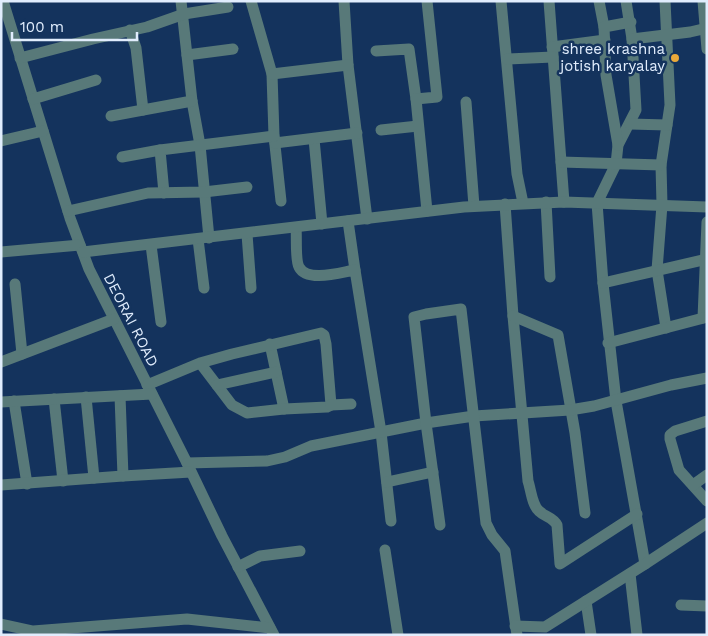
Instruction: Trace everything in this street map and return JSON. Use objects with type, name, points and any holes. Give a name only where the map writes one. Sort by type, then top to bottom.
[{"type":"street","name":"DEORAI ROAD","points":[[3,1],[6,30],[20,58],[68,211],[89,269],[238,568],[272,631]]},
{"type":"street","points":[[181,1],[184,14],[192,101],[200,145],[204,192],[204,288]]},
{"type":"street","points":[[251,1],[272,74],[274,139],[280,201]]},
{"type":"street","points":[[344,1],[348,65],[367,219]]},
{"type":"street","points":[[416,99],[437,97],[427,1]]},
{"type":"street","points":[[501,1],[517,174],[523,204]]},
{"type":"street","points":[[549,1],[564,202]]},
{"type":"street","points":[[599,1],[604,27],[606,75],[618,145],[616,164],[597,203],[602,283],[616,401],[645,564]]},
{"type":"street","points":[[618,145],[636,110],[631,22],[626,1]]},
{"type":"street","points":[[665,1],[670,105],[661,165],[662,205],[657,270],[666,328]]},
{"type":"street","points":[[703,1],[707,49]]},
{"type":"street","points":[[20,58],[184,14],[228,7]]},
{"type":"street","points":[[604,27],[631,22]]},
{"type":"street","points":[[632,39],[690,32],[706,28]]},
{"type":"street","points":[[130,30],[136,48],[143,110]]},
{"type":"street","points":[[507,59],[553,52],[605,40]]},
{"type":"street","points":[[187,55],[233,49]]},
{"type":"street","points":[[376,51],[409,49],[427,211]]},
{"type":"street","points":[[272,74],[348,65]]},
{"type":"street","points":[[33,99],[96,80]]},
{"type":"street","points":[[111,116],[192,101]]},
{"type":"street","points":[[466,102],[474,206]]},
{"type":"street","points":[[630,124],[667,125]]},
{"type":"street","points":[[381,130],[418,126]]},
{"type":"street","points":[[1,141],[43,131]]},
{"type":"street","points":[[122,157],[200,145],[314,138],[357,133]]},
{"type":"street","points":[[314,138],[322,224]]},
{"type":"street","points":[[160,150],[164,193]]},
{"type":"street","points":[[560,162],[661,165]]},
{"type":"street","points":[[68,211],[148,193],[204,192],[248,187]]},
{"type":"street","points":[[546,202],[550,277]]},
{"type":"street","points":[[1,252],[150,245],[427,211],[505,204],[564,202],[707,207]]},
{"type":"street","points":[[505,204],[528,481],[535,506],[539,512],[554,520],[557,525],[560,564],[637,514]]},
{"type":"street","points":[[348,221],[381,432],[391,521]]},
{"type":"street","points":[[608,343],[705,318],[707,222]]},
{"type":"street","points":[[296,228],[298,266],[304,274],[313,276],[355,270]]},
{"type":"street","points":[[247,234],[251,288]]},
{"type":"street","points":[[150,245],[161,322]]},
{"type":"street","points":[[602,283],[706,259]]},
{"type":"street","points":[[14,284],[22,354]]},
{"type":"street","points":[[440,525],[414,317],[461,310],[486,523],[492,535],[505,551],[516,630],[545,627],[707,523]]},
{"type":"street","points":[[513,316],[558,335],[585,513]]},
{"type":"street","points":[[1,362],[114,319]]},
{"type":"street","points":[[1,402],[120,396],[150,390],[200,363],[270,344],[321,333],[324,335],[331,405]]},
{"type":"street","points":[[270,344],[284,409]]},
{"type":"street","points":[[200,363],[232,405],[247,413],[351,404]]},
{"type":"street","points":[[217,385],[276,372]]},
{"type":"street","points":[[1,485],[123,476],[189,467],[267,461],[285,457],[311,446],[426,423],[474,416],[570,410],[616,401],[640,393],[707,378]]},
{"type":"street","points":[[120,396],[123,476]]},
{"type":"street","points":[[86,397],[94,478]]},
{"type":"street","points":[[54,399],[63,481]]},
{"type":"street","points":[[14,401],[27,484]]},
{"type":"street","points":[[707,421],[675,431],[670,435],[670,443],[679,470],[707,501]]},
{"type":"street","points":[[387,482],[433,472]]},
{"type":"street","points":[[693,485],[707,475]]},
{"type":"street","points":[[385,550],[398,635]]},
{"type":"street","points":[[238,568],[260,556],[300,551]]},
{"type":"street","points":[[630,574],[637,635]]},
{"type":"street","points":[[586,601],[591,635]]},
{"type":"street","points":[[681,605],[707,606]]},
{"type":"street","points":[[1,624],[33,630],[187,619],[272,631]]},
{"type":"place","name":"shree krashna jotish karyalay","points":[[675,58]]}]
